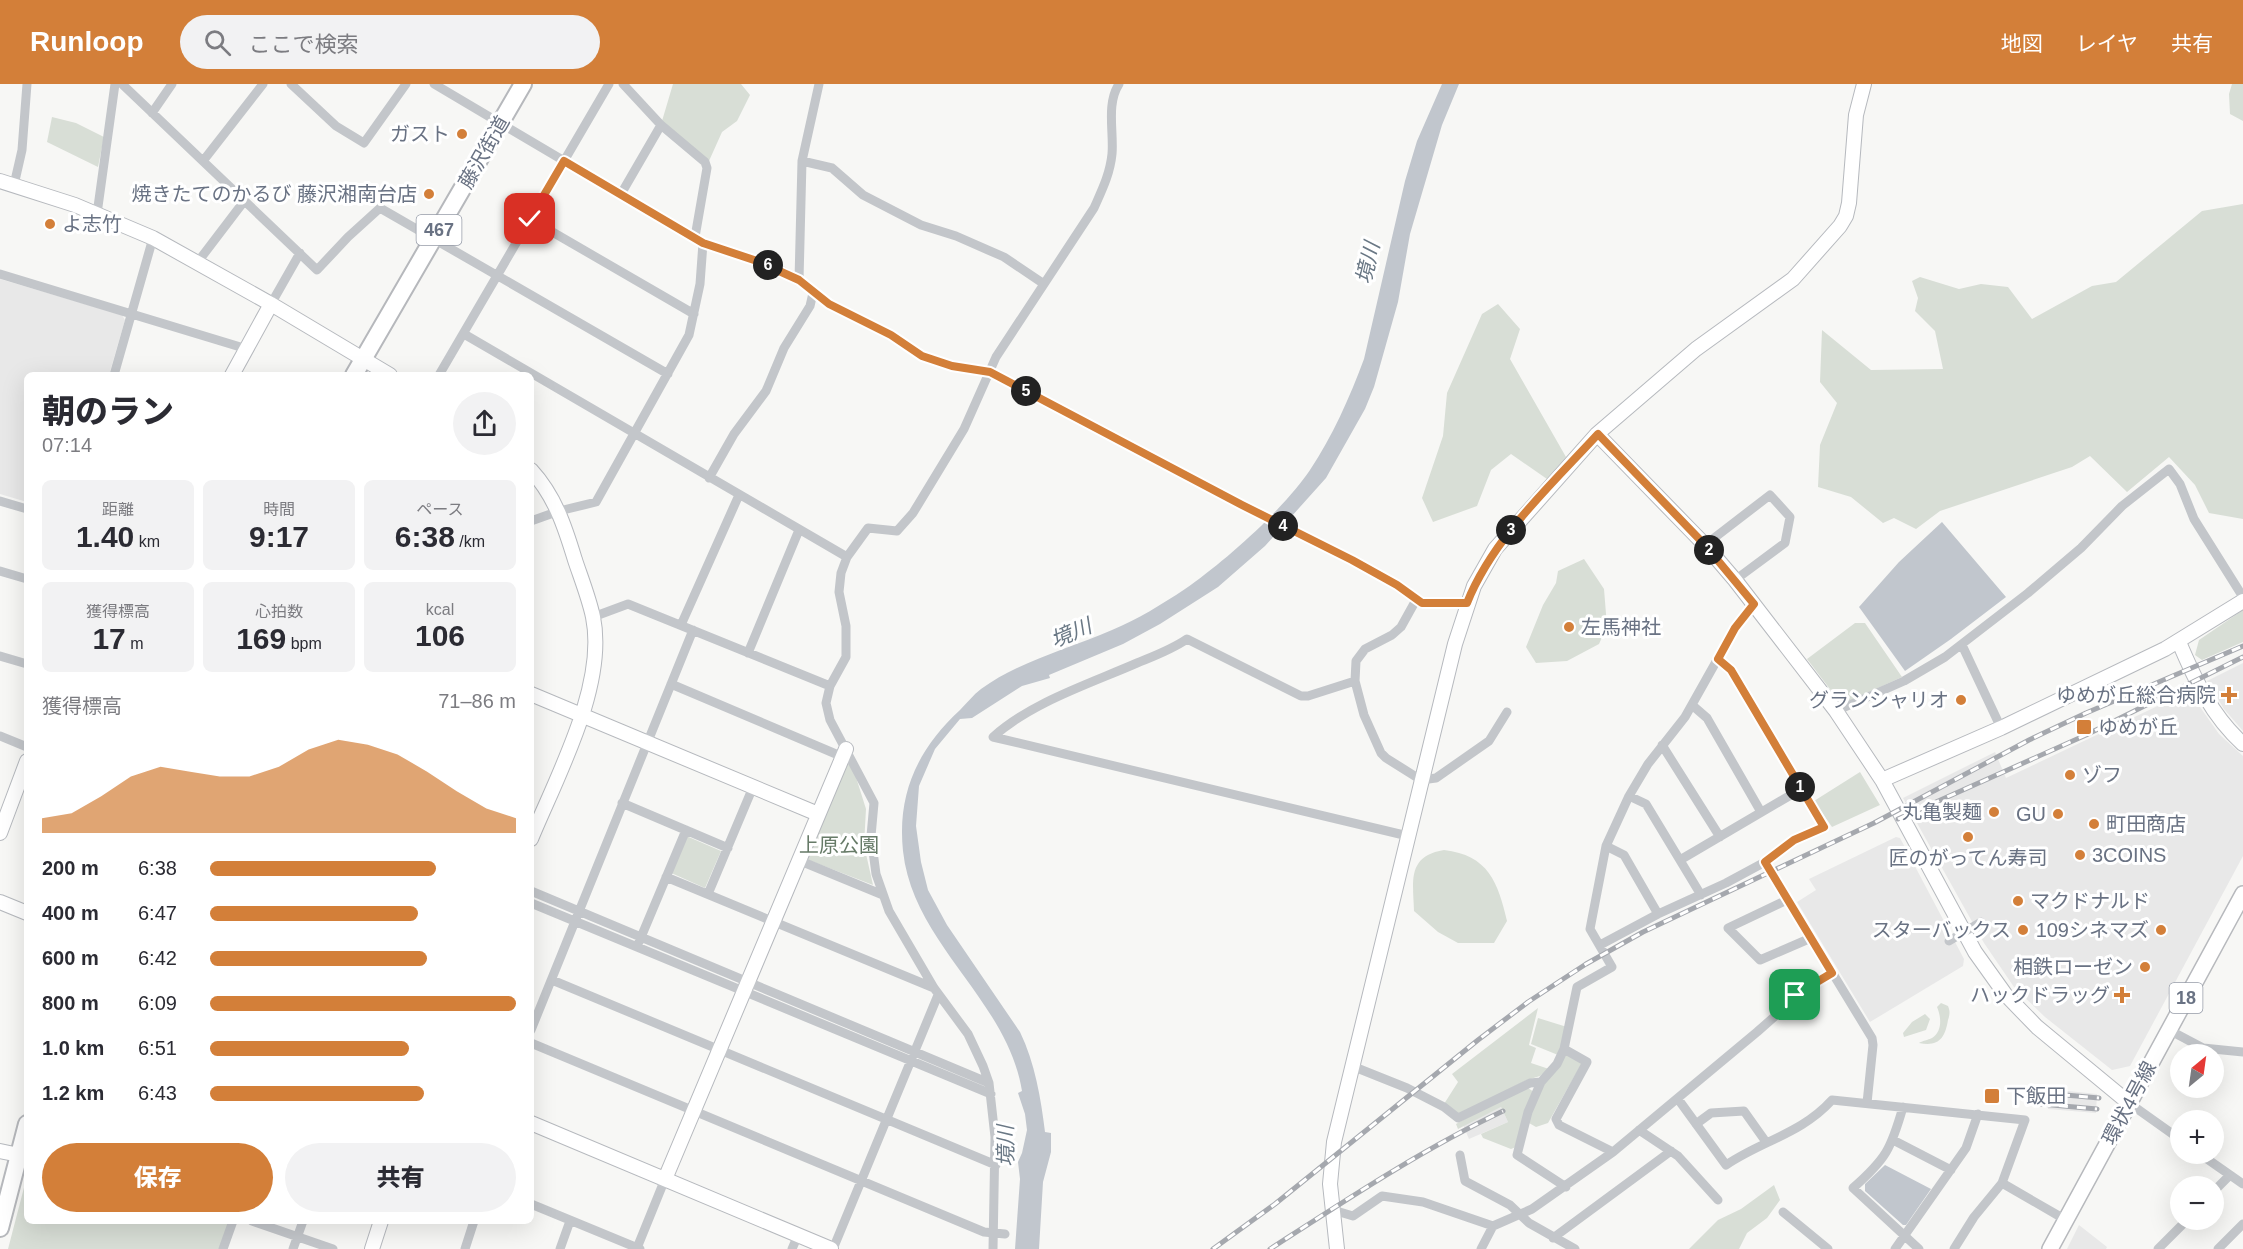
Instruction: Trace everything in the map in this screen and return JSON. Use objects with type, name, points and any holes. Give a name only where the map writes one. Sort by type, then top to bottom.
[{"type":"highway","name":"藤沢街道","points":[[356,372],[523,84]]},
{"type":"highway","points":[[0,1228],[24,1136]]},
{"type":"main road","name":"環状4号線","points":[[2050,1249],[2243,894]]},
{"type":"street","points":[[27,84],[22,150],[7,183],[97,214],[153,238],[271,304],[385,372]]},
{"type":"street","points":[[97,214],[115,84]]},
{"type":"street","points":[[122,84],[317,270],[380,208],[668,374]]},
{"type":"street","points":[[152,113],[172,84]]},
{"type":"street","points":[[203,161],[263,84]]},
{"type":"street","points":[[291,84],[336,126],[364,143],[406,84]]},
{"type":"street","points":[[434,84],[699,240],[757,261],[799,280],[829,304],[891,335],[922,356],[952,366],[990,372],[1397,585],[1422,603],[1467,603]]},
{"type":"street","points":[[441,372],[609,84]]},
{"type":"street","points":[[534,520],[596,502],[636,434],[689,335],[694,314],[700,284],[699,240],[707,168],[705,162],[661,125],[622,84]]},
{"type":"street","points":[[799,280],[802,161],[819,84]]},
{"type":"street","points":[[993,1249],[996,1165],[989,1083],[968,1034],[936,992],[889,911],[876,874],[871,836],[874,803],[844,753],[830,720],[826,703],[830,686],[846,657],[846,626],[838,592],[841,573],[847,557],[868,528],[897,531],[913,513],[964,429],[996,357],[1094,208],[1106,181],[1112,155],[1112,109],[1119,84]]},
{"type":"street","points":[[1337,1249],[1330,1184],[1334,1142],[1421,780],[1467,603],[1480,573],[1495,549],[1598,434],[1696,349],[1793,279],[1840,226],[1846,216],[1849,203],[1856,115],[1864,84]]},
{"type":"street","points":[[621,194],[661,125]]},
{"type":"street","points":[[802,161],[832,168],[863,195],[921,225],[956,236],[1004,257],[1044,284]]},
{"type":"street","points":[[197,263],[245,200]]},
{"type":"street","points":[[530,219],[694,314]]},
{"type":"street","points":[[115,372],[153,238]]},
{"type":"street","points":[[234,372],[300,253]]},
{"type":"street","points":[[0,274],[247,349]]},
{"type":"street","points":[[709,478],[734,434],[766,391],[784,348],[805,317],[813,293]]},
{"type":"street","points":[[464,334],[529,372]]},
{"type":"street","points":[[534,375],[847,557]]},
{"type":"street","points":[[1598,434],[1705,545],[1754,604],[1836,711],[1882,780],[1974,952],[1999,987],[2037,1027],[2129,1103],[2170,1132]]},
{"type":"street","points":[[1836,711],[1904,681],[1962,645],[2028,593],[2080,548],[2122,506],[2169,469],[2180,484],[2194,519],[2243,599],[2179,642],[2001,728],[1882,780]]},
{"type":"street","points":[[534,473],[559,511],[593,617],[595,662],[591,688],[582,715],[534,832]]},
{"type":"street","points":[[681,625],[739,495]]},
{"type":"street","points":[[1705,545],[1770,495],[1790,517],[1785,543],[1735,580]]},
{"type":"street","points":[[0,501],[24,508]]},
{"type":"street","points":[[748,653],[799,530]]},
{"type":"street","points":[[0,571],[24,578]]},
{"type":"street","points":[[1416,600],[1401,627],[1392,635],[1365,649],[1356,661],[1355,681],[1364,715],[1381,753],[1421,780],[1436,778],[1489,741],[1507,712]]},
{"type":"street","points":[[593,617],[628,604],[830,686]]},
{"type":"street","points":[[1566,1187],[1517,1155],[1528,1112],[1541,1082],[1557,1064],[1564,1049],[1577,987],[1612,967],[1590,929],[1606,846],[1629,795],[1643,771],[1685,717],[1735,628],[1754,604]]},
{"type":"street","points":[[534,1023],[693,630]]},
{"type":"street","points":[[1355,681],[1308,696],[1292,694],[1187,639],[1160,655],[1065,694],[1018,717],[993,737],[1408,836]]},
{"type":"street","points":[[2179,642],[2198,687],[2212,709],[2243,744]]},
{"type":"street","points":[[1962,645],[2001,728]]},
{"type":"street","points":[[0,656],[24,663]]},
{"type":"street","points":[[1600,945],[1765,862],[1794,840],[1824,827],[1731,670],[1718,659]]},
{"type":"street","points":[[671,684],[844,753]]},
{"type":"street","points":[[534,695],[818,814]]},
{"type":"street","points":[[1692,705],[1707,718],[1761,812]]},
{"type":"street","points":[[0,736],[24,746]]},
{"type":"street","points":[[1662,745],[1720,837]]},
{"type":"street","points":[[534,1205],[639,1248],[693,1111],[844,753]]},
{"type":"street","points":[[0,833],[3,812],[24,767]]},
{"type":"street","points":[[708,894],[753,787]]},
{"type":"street","points":[[1680,860],[1801,789]]},
{"type":"street","points":[[1629,795],[1646,804],[1701,895]]},
{"type":"street","points":[[622,803],[728,849]]},
{"type":"street","points":[[637,947],[686,830]]},
{"type":"street","points":[[1606,846],[1624,855],[1658,914]]},
{"type":"street","points":[[798,860],[883,895]]},
{"type":"street","points":[[1765,862],[1872,1038],[1866,1103]]},
{"type":"street","points":[[666,877],[936,992]]},
{"type":"street","points":[[534,892],[641,938],[745,987]]},
{"type":"street","points":[[1787,900],[1728,928],[1760,960],[1811,938]]},
{"type":"street","points":[[0,902],[24,912]]},
{"type":"street","points":[[534,904],[825,1020],[913,1057],[991,1094]]},
{"type":"street","points":[[1949,941],[1981,922]]},
{"type":"street","points":[[1481,1249],[1493,1226],[1520,1214],[1566,1187],[1613,1152],[1782,1010],[1795,995],[1832,973]]},
{"type":"street","points":[[552,980],[996,1165]]},
{"type":"street","points":[[534,1125],[832,1249],[913,1057],[936,992]]},
{"type":"street","points":[[2169,1030],[2203,1048],[2243,1052]]},
{"type":"street","points":[[534,1044],[861,1181],[993,1234],[1005,1234]]},
{"type":"street","points":[[1564,1049],[1587,1062],[1556,1119],[1558,1125],[1613,1152]]},
{"type":"street","points":[[913,1057],[989,1083]]},
{"type":"street","points":[[1352,1066],[1407,1088],[1444,1107],[1458,1118],[1530,1083],[1541,1082]]},
{"type":"street","points":[[1678,1099],[1726,1165],[1766,1142],[1794,1131],[1817,1116],[1832,1100],[2025,1120],[2002,1182],[1974,1217],[1954,1249]]},
{"type":"street","points":[[1903,1107],[1893,1140],[1882,1159],[1853,1188],[1919,1249]]},
{"type":"street","points":[[1696,1124],[1711,1113],[1744,1111],[1766,1142]]},
{"type":"street","points":[[1896,1249],[1966,1148],[1978,1114]]},
{"type":"street","points":[[1639,1130],[1678,1156],[1718,1200]]},
{"type":"street","points":[[1893,1140],[1951,1170]]},
{"type":"street","points":[[0,1151],[19,1155]]},
{"type":"street","points":[[1554,1238],[1671,1151]]},
{"type":"street","points":[[1460,1155],[1464,1181],[1510,1205],[1529,1223],[1575,1249]]},
{"type":"street","points":[[2214,1164],[2243,1184]]},
{"type":"street","points":[[2224,1181],[2230,1175]]},
{"type":"street","points":[[2002,1182],[2066,1220]]},
{"type":"street","points":[[1333,1210],[1353,1216],[1382,1196],[1406,1198],[1493,1226]]},
{"type":"street","points":[[1784,1212],[1828,1249]]},
{"type":"street","points":[[560,1249],[570,1221]]},
{"type":"street","points":[[223,1249],[231,1224]]},
{"type":"street","points":[[261,1224],[333,1249]]},
{"type":"street","points":[[293,1249],[302,1224]]},
{"type":"street","points":[[372,1249],[380,1224]]},
{"type":"street","points":[[465,1249],[473,1224]]},
{"type":"street","points":[[2218,1249],[2243,1224]]},
{"type":"street","points":[[2158,1249],[2177,1230]]},
{"type":"street","points":[[792,1249],[798,1235]]},
{"type":"shaded area","points":[[1442,84],[1459,84],[1442,125],[1410,234],[1398,302],[1374,387],[1365,409],[1326,478],[1265,546],[1218,587],[1160,624],[1123,644],[1049,675],[1050,678],[1022,686],[972,718],[960,719],[935,749],[919,786],[916,826],[928,890],[947,925],[1020,1032],[1037,1081],[1045,1132],[1051,1133],[1051,1152],[1043,1182],[1039,1249],[1015,1249],[1020,1179],[1018,1162],[1027,1130],[1025,1114],[1018,1093],[1022,1091],[1013,1058],[998,1028],[941,944],[910,884],[903,851],[902,830],[907,791],[922,756],[933,740],[981,689],[1028,663],[1122,626],[1176,595],[1235,550],[1285,502],[1310,470],[1347,402],[1364,359],[1405,181],[1417,141]]},
{"type":"shaded area","points":[[0,279],[122,315],[125,320],[110,372],[24,372],[24,501],[0,494]]},
{"type":"shaded area","points":[[1942,522],[2006,597],[1905,671],[1859,607],[1899,562]]},
{"type":"shaded area","name":"ゆめが丘総合病院","points":[[2243,663],[2243,731],[2224,709],[2207,681]]},
{"type":"shaded area","points":[[2185,693],[2193,697],[2219,734],[2243,756],[2243,856],[2130,1066],[2112,1070],[2045,1017],[2014,987],[1984,943],[1903,798],[1995,752],[2006,778]]},
{"type":"shaded area","points":[[1896,837],[1900,838],[1964,959],[1963,966],[1870,1022],[1797,902],[1816,890],[1809,879]]},
{"type":"shaded area","points":[[2049,1089],[2097,1094],[2096,1113],[2048,1109]]},
{"type":"shaded area","points":[[1501,1107],[1508,1122],[1469,1139],[1463,1125]]},
{"type":"shaded area","points":[[1885,1165],[1931,1189],[1906,1225],[1903,1225],[1865,1191],[1865,1184]]},
{"type":"shaded area","points":[[2079,1225],[2107,1247],[2106,1249],[2067,1249]]},
{"type":"green space","points":[[673,84],[741,84],[750,95],[737,121],[722,132],[709,161],[662,121]]},
{"type":"green space","points":[[2232,84],[2243,84],[2243,121],[2230,114],[2229,94]]},
{"type":"green space","points":[[52,117],[76,123],[104,137],[98,167],[47,142]]},
{"type":"green space","points":[[2243,204],[2243,519],[2209,513],[2195,485],[2169,457],[2127,492],[2090,456],[2072,467],[1940,511],[1916,529],[1894,518],[1883,523],[1851,497],[1818,487],[1820,445],[1837,403],[1820,382],[1822,330],[1871,370],[1943,369],[1935,331],[1915,311],[1918,298],[1912,281],[1920,277],[1959,289],[1981,284],[2008,287],[2032,319],[2092,286],[2116,282],[2202,211]]},
{"type":"green space","points":[[1498,304],[1520,329],[1510,359],[1566,457],[1547,479],[1511,454],[1491,470],[1477,506],[1433,522],[1422,498],[1443,436],[1447,393],[1482,314]]},
{"type":"green space","points":[[1584,559],[1604,589],[1607,626],[1599,644],[1567,661],[1536,663],[1526,647],[1543,605],[1556,583],[1558,571]]},
{"type":"green space","points":[[2243,610],[2243,642],[2202,660],[2195,655],[2199,640]]},
{"type":"green space","points":[[1855,623],[1865,623],[1902,677],[1847,702],[1839,701],[1807,659]]},
{"type":"green space","name":"上原公園","points":[[848,761],[855,774],[866,809],[864,845],[873,885],[806,859]]},
{"type":"green space","points":[[1860,772],[1880,805],[1832,827],[1814,801]]},
{"type":"green space","points":[[684,835],[721,851],[705,888],[669,872]]},
{"type":"green space","points":[[1444,850],[1459,853],[1481,864],[1495,883],[1507,921],[1494,943],[1458,943],[1438,932],[1414,911],[1413,880],[1418,864],[1432,853]]},
{"type":"green space","points":[[1941,1003],[1948,1006],[1950,1013],[1943,1036],[1932,1044],[1919,1043],[1936,1035],[1940,1019],[1937,1007]]},
{"type":"green space","points":[[1538,1008],[1529,1045],[1536,1048],[1531,1063],[1549,1069],[1540,1076],[1527,1080],[1459,1114],[1444,1104],[1458,1082],[1452,1074]]},
{"type":"green space","points":[[1925,1014],[1930,1019],[1926,1030],[1904,1037],[1903,1033],[1912,1022]]},
{"type":"green space","points":[[1538,1018],[1567,1027],[1558,1055],[1531,1044]]},
{"type":"green space","points":[[1568,1054],[1582,1063],[1548,1123],[1536,1127],[1529,1123],[1538,1096],[1558,1063],[1564,1055]]},
{"type":"green space","points":[[1528,1088],[1534,1092],[1516,1147],[1511,1149],[1483,1138],[1481,1134],[1508,1122],[1501,1107],[1458,1129],[1456,1124],[1497,1101]]},
{"type":"green space","points":[[1774,1185],[1780,1200],[1767,1218],[1747,1233],[1739,1249],[1689,1249],[1718,1220],[1741,1209]]},
{"type":"green space","points":[[24,1188],[24,1224],[228,1224],[220,1249],[8,1249]]},
{"type":"railway","points":[[1213,1249],[1275,1204],[1478,1040],[1528,1002],[1586,964],[1643,932],[1874,823],[2029,740],[2243,646]]},
{"type":"railway","points":[[1898,819],[2086,735],[2243,657]]},
{"type":"railway","points":[[2043,1093],[2099,1098]]},
{"type":"railway","points":[[2041,1104],[2097,1109]]},
{"type":"railway","points":[[1270,1249],[1413,1159],[1503,1111]]},
{"type":"place","name":"ガスト","points":[[462,134]]},
{"type":"place","name":"焼きたてのかるび 藤沢湘南台店","points":[[429,194]]},
{"type":"place","name":"よ志竹","points":[[50,224]]},
{"type":"place","name":"左馬神社","points":[[1569,627]]},
{"type":"place","name":"ゆめが丘総合病院","points":[[2229,695]]},
{"type":"place","name":"グランシャリオ","points":[[1961,700]]},
{"type":"place","name":"ゆめが丘","points":[[2084,727]]},
{"type":"place","name":"ゾフ","points":[[2070,775]]},
{"type":"place","name":"丸亀製麺","points":[[1994,812]]},
{"type":"place","name":"GU","points":[[2058,814]]},
{"type":"place","name":"町田商店","points":[[2094,824]]},
{"type":"place","name":"匠のがってん寿司","points":[[1968,837]]},
{"type":"place","name":"3COINS","points":[[2080,855]]},
{"type":"place","name":"マクドナルド","points":[[2018,901]]},
{"type":"place","name":"スターバックス","points":[[2023,930]]},
{"type":"place","name":"109シネマズ","points":[[2161,930]]},
{"type":"place","name":"相鉄ローゼン","points":[[2145,967]]},
{"type":"place","name":"ハックドラッグ","points":[[2122,995]]},
{"type":"place","name":"下飯田","points":[[1992,1096]]},
{"type":"route","points":[[530,219],[564,161],[703,243],[779,269],[799,280],[829,304],[891,335],[922,356],[952,366],[990,372],[1242,505],[1352,560],[1397,585],[1422,603],[1467,603],[1480,573],[1495,549],[1598,434],[1705,545],[1754,604],[1735,628],[1718,659],[1731,670],[1824,827],[1794,840],[1765,862],[1832,973],[1795,995]]},
{"type":"water label","name":"境川","points":[[1368,263]]},
{"type":"water label","name":"境川","points":[[1071,633]]},
{"type":"water label","name":"境川","points":[[1006,1146]]}]
